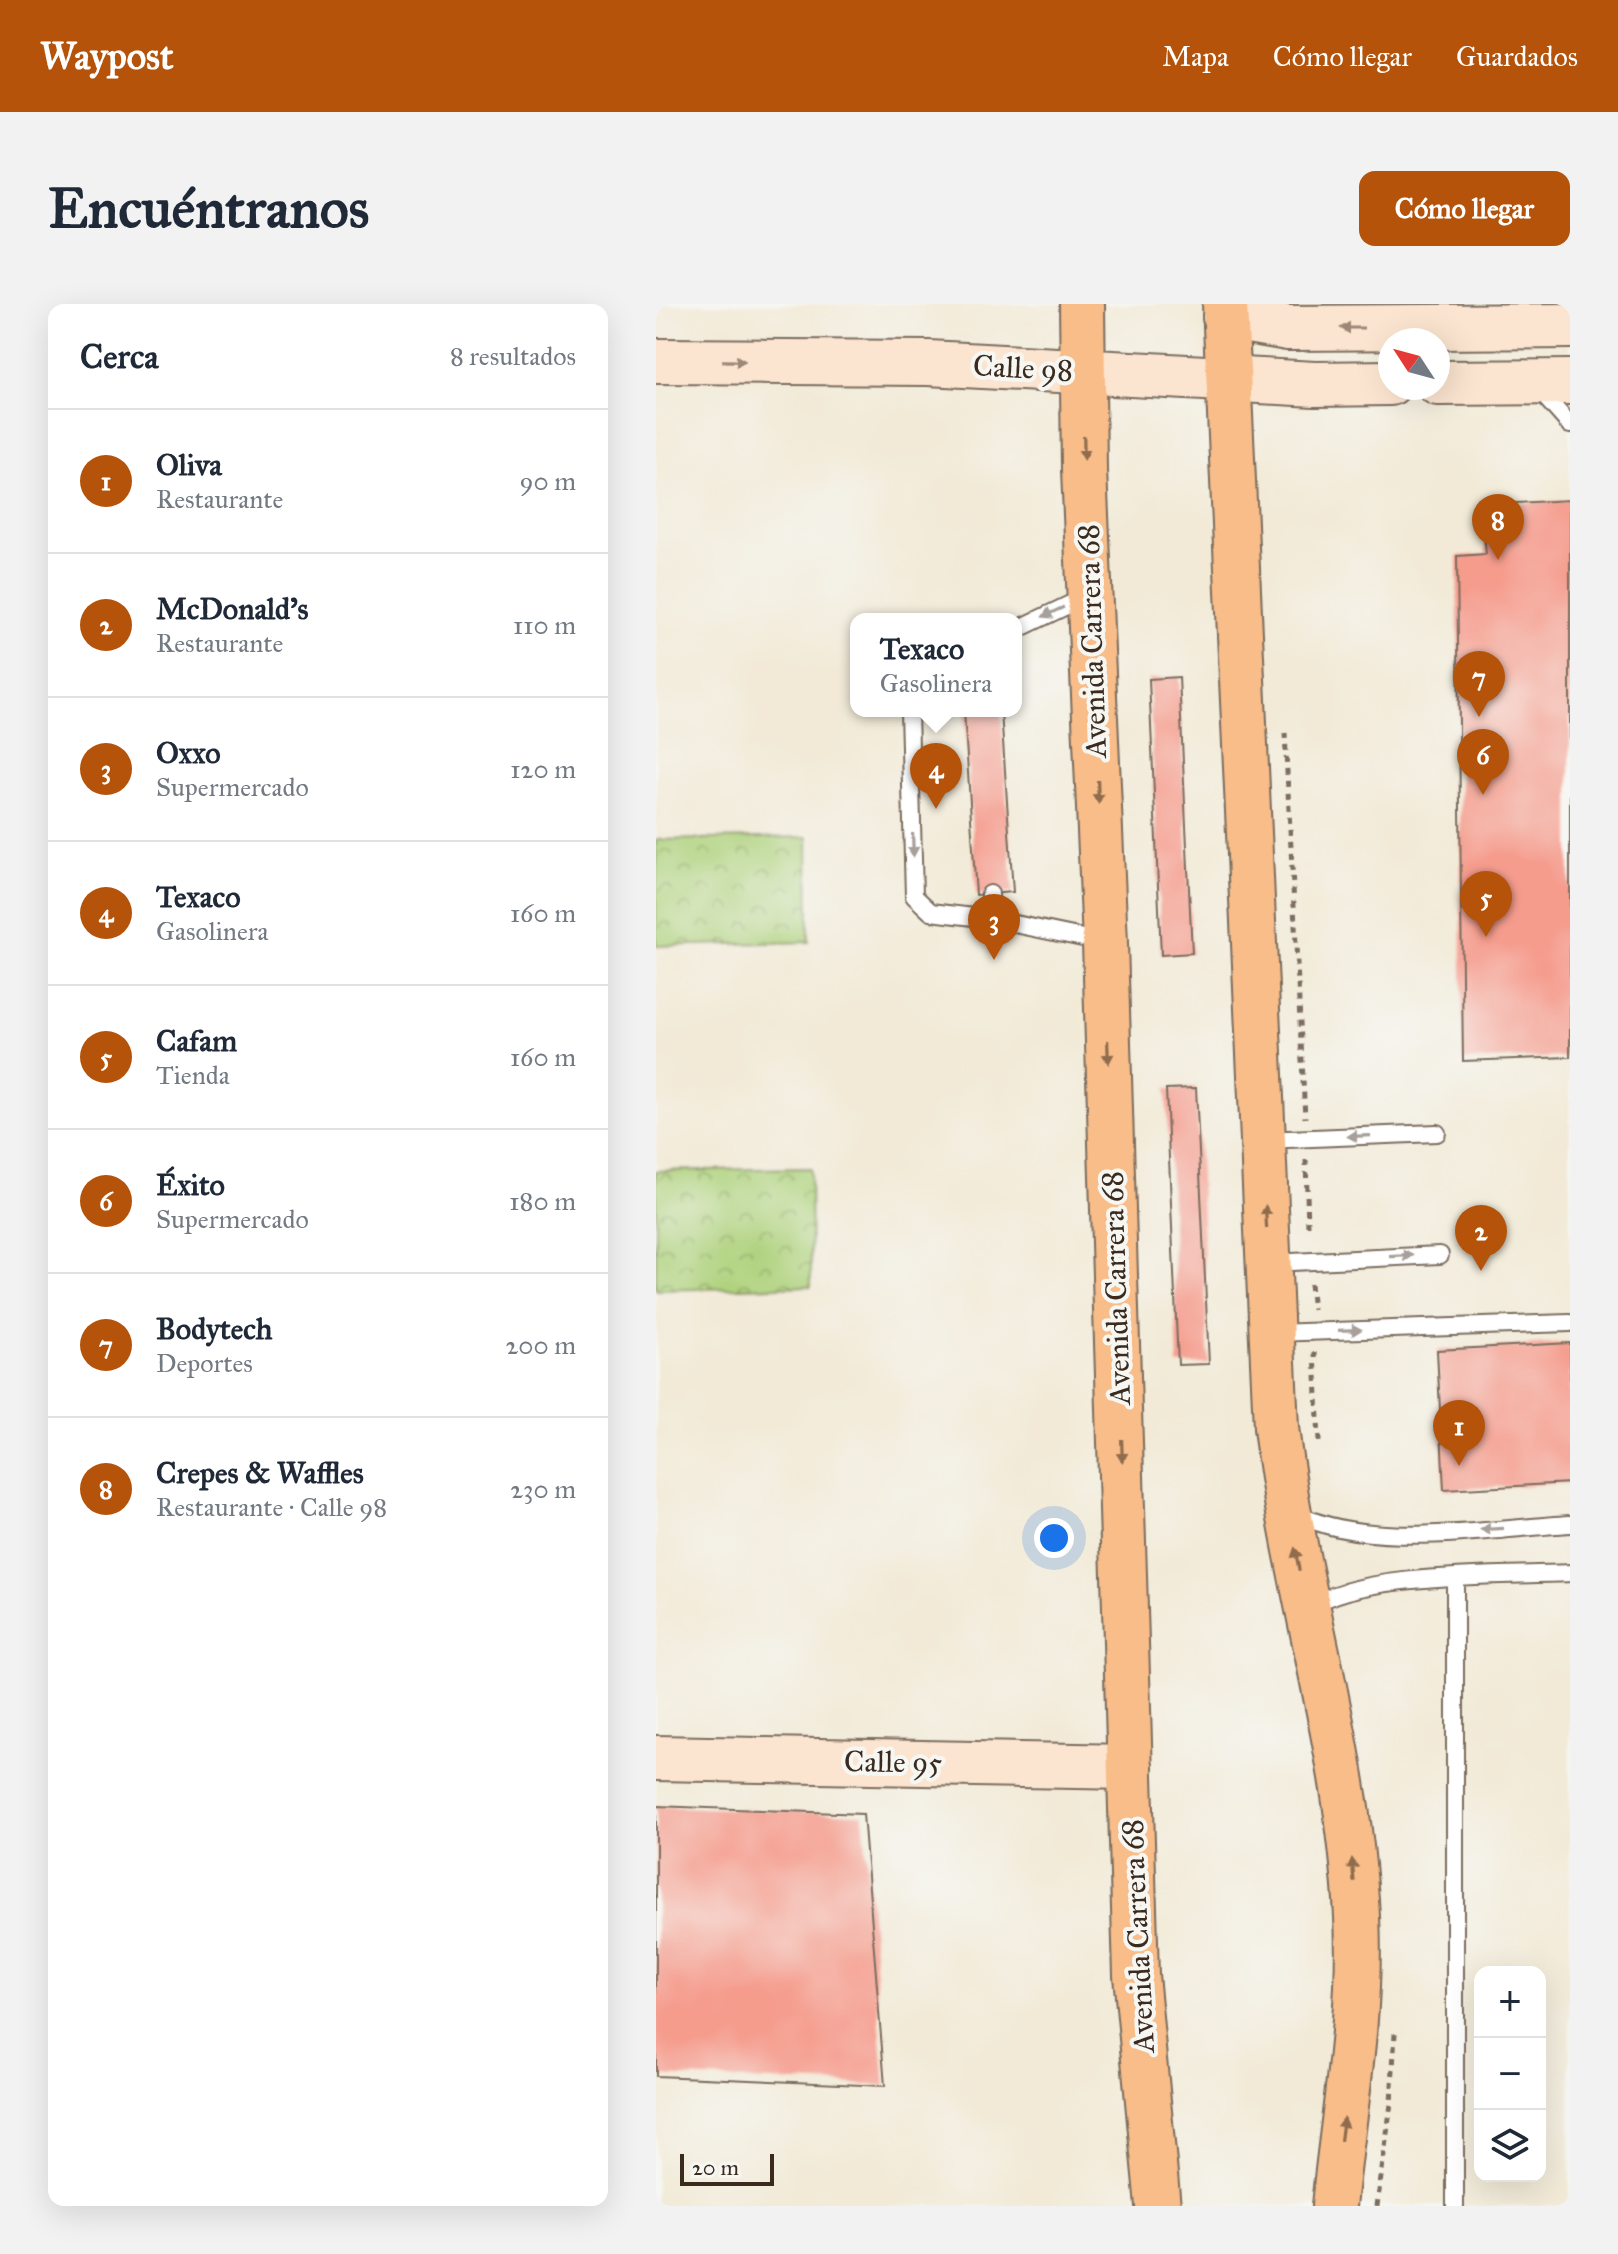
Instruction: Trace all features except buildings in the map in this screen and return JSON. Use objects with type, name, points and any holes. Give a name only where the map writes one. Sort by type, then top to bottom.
[{"type":"main road","name":"Avenida Carrera 68","points":[[1082,304],[1136,1975],[1158,2206]]},
{"type":"main road","points":[[1225,311],[1276,1428],[1287,1507],[1339,1770],[1357,1916],[1359,1986],[1334,2206]]},
{"type":"street","points":[[1225,311],[1288,328],[1570,326]]},
{"type":"street","name":"Calle 98","points":[[656,361],[928,363],[1228,379],[1378,383]]},
{"type":"street","points":[[1450,383],[1550,382]]},
{"type":"street","name":"Calle 95","points":[[656,1758],[1130,1767]]},
{"type":"lane","points":[[1550,382],[1570,425]]},
{"type":"lane","points":[[1022,627],[1090,595]]},
{"type":"lane","points":[[909,717],[914,896],[931,912],[991,919],[1105,943]]},
{"type":"lane","points":[[990,894],[991,919]]},
{"type":"lane","points":[[1262,1140],[1437,1133]]},
{"type":"lane","points":[[1268,1263],[1440,1255]]},
{"type":"lane","points":[[1272,1333],[1570,1323]]},
{"type":"lane","points":[[1287,1507],[1307,1519],[1333,1527],[1400,1534],[1570,1524]]},
{"type":"lane","points":[[1307,1609],[1345,1589],[1570,1573]]},
{"type":"lane","points":[[1455,1579],[1455,2206]]},
{"type":"green space","points":[[808,837],[809,942],[656,946],[656,840]]},
{"type":"green space","points":[[810,1168],[811,1286],[656,1290],[656,1171]]},
{"type":"place","name":"Crepes & Waffles","points":[[1498,560]]},
{"type":"place","name":"Bodytech","points":[[1479,717]]},
{"type":"place","name":"Éxito","points":[[1483,795]]},
{"type":"place","name":"Texaco","points":[[936,809]]},
{"type":"place","name":"Cafam","points":[[1486,937]]},
{"type":"place","name":"Oxxo","points":[[994,960]]},
{"type":"place","name":"McDonald's","points":[[1481,1271]]},
{"type":"place","name":"Oliva","points":[[1459,1466]]}]
